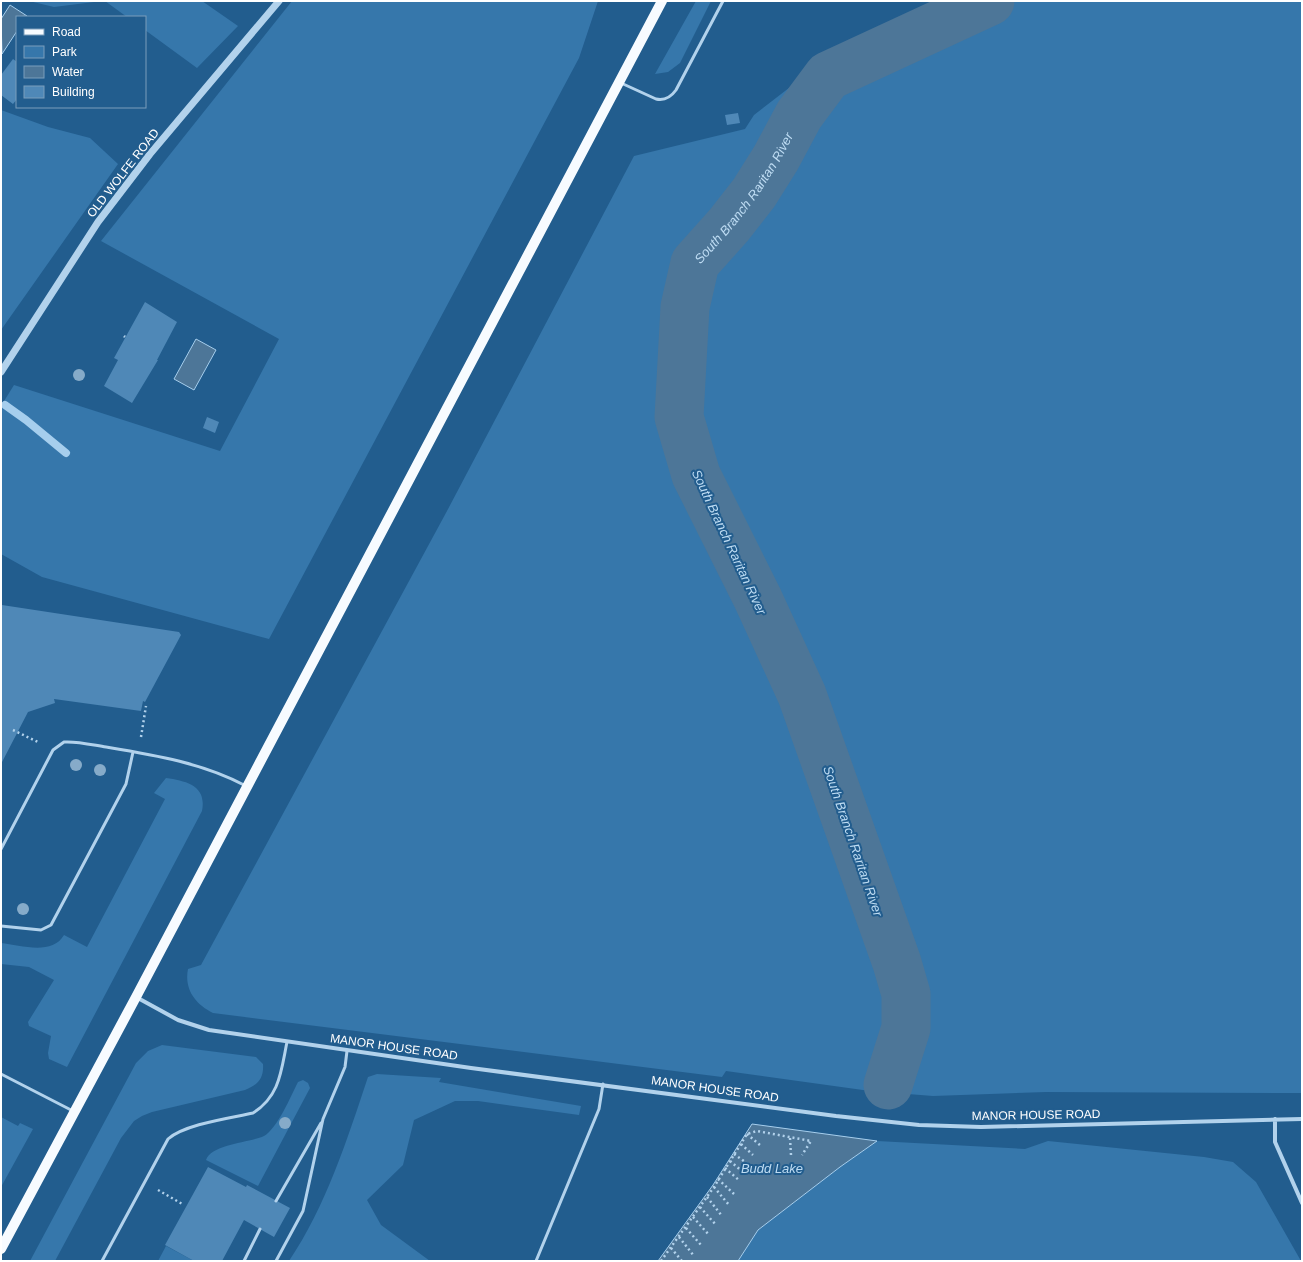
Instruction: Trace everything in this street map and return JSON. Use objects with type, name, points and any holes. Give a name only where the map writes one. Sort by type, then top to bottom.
[{"type":"main road","points":[[1,1249],[136,997],[662,1]]},
{"type":"street","name":"OLD WOLFE ROAD","points":[[1,372],[98,222],[150,154],[279,1]]},
{"type":"street","name":"MANOR HOUSE ROAD","points":[[136,997],[178,1020],[209,1030],[287,1042],[883,1122],[954,1126],[1007,1126],[1302,1119]]},
{"type":"street","points":[[1275,1119],[1275,1142],[1302,1203]]},
{"type":"lane","points":[[620,82],[656,99],[661,100],[670,97],[676,90],[723,1]]},
{"type":"lane","points":[[1,849],[52,750],[60,743],[68,741],[133,752],[206,768],[224,775],[247,787]]},
{"type":"lane","points":[[1,926],[41,930],[51,925],[126,784],[133,752]]},
{"type":"lane","points":[[102,1261],[168,1139],[172,1135],[190,1128],[253,1113],[268,1102],[273,1094],[279,1078],[287,1042]]},
{"type":"lane","points":[[276,1201],[323,1119],[345,1067],[347,1050]]},
{"type":"lane","points":[[1,1074],[75,1112]]},
{"type":"lane","points":[[536,1261],[599,1109],[603,1084]]},
{"type":"lane","points":[[276,1261],[303,1211],[323,1119]]},
{"type":"lane","points":[[244,1261],[260,1229]]},
{"type":"path","points":[[133,752],[141,737],[146,706]]},
{"type":"path","points":[[13,730],[52,750]]},
{"type":"path","points":[[661,1261],[672,1248],[707,1198],[747,1134],[757,1131],[811,1141],[802,1155]]},
{"type":"path","points":[[747,1134],[761,1146]]},
{"type":"path","points":[[790,1138],[791,1156]]},
{"type":"path","points":[[741,1144],[753,1155]]},
{"type":"path","points":[[734,1154],[748,1164]]},
{"type":"path","points":[[730,1161],[744,1173]]},
{"type":"path","points":[[725,1168],[740,1181]]},
{"type":"path","points":[[718,1179],[734,1194]]},
{"type":"path","points":[[145,1182],[184,1205]]},
{"type":"path","points":[[714,1187],[730,1205]]},
{"type":"path","points":[[707,1198],[722,1216]]},
{"type":"path","points":[[700,1207],[716,1225]]},
{"type":"path","points":[[693,1217],[709,1235]]},
{"type":"path","points":[[686,1228],[701,1245]]},
{"type":"path","points":[[679,1237],[694,1256]]},
{"type":"path","points":[[672,1248],[682,1261]]},
{"type":"green space","points":[[29,1],[102,1],[54,7]]},
{"type":"green space","points":[[105,1],[202,1],[238,26],[197,68],[146,31],[146,16],[126,16]]},
{"type":"green space","points":[[292,1],[598,1],[579,58],[269,639],[42,577],[1,554],[1,406],[14,385],[220,451],[279,339],[101,241]]},
{"type":"green space","points":[[696,1],[711,1],[680,63],[668,72],[655,74]]},
{"type":"green space","points":[[936,1],[1302,1],[1302,1093],[1046,1092],[933,1096],[870,1091],[726,1071],[722,1077],[213,1013],[201,1005],[189,989],[187,976],[188,969],[201,965],[447,511],[634,156],[745,129],[754,115],[820,64]]},
{"type":"green space","points":[[1,110],[48,127],[90,138],[118,164],[1,330]]},
{"type":"green space","points":[[166,778],[188,783],[194,786],[201,796],[203,803],[202,811],[67,1067],[49,1059],[48,1053],[51,1036],[29,1026],[28,1022],[54,980],[29,967],[1,964],[1,943],[35,948],[44,947],[59,941],[64,935],[87,947],[165,799],[154,793]]},
{"type":"green space","points":[[162,1045],[256,1057],[263,1064],[261,1077],[257,1083],[245,1090],[152,1112],[134,1121],[121,1138],[55,1261],[30,1261],[136,1063],[148,1051]]},
{"type":"green space","points":[[377,1074],[441,1078],[439,1082],[581,1106],[579,1115],[478,1101],[455,1101],[414,1120],[403,1165],[367,1200],[381,1225],[430,1261],[289,1261],[314,1218],[325,1195],[344,1148],[368,1077]]},
{"type":"green space","points":[[303,1080],[308,1083],[310,1088],[258,1186],[206,1160],[215,1150],[264,1136],[269,1132],[279,1120],[298,1082]]},
{"type":"green space","points":[[1,1117],[18,1126],[20,1123],[33,1129],[1,1187]]},
{"type":"green space","points":[[877,1141],[1025,1149],[1048,1141],[1204,1157],[1233,1162],[1256,1182],[1301,1261],[738,1261],[758,1230],[840,1167]]},
{"type":"green space","points":[[166,1246],[194,1261],[158,1261]]},
{"type":"water","points":[[10,5],[27,16],[16,16],[16,33],[2,54],[1,19]]},
{"type":"water","points":[[196,339],[216,350],[194,390],[174,379]]},
{"type":"water","name":"Budd Lake","points":[[752,1124],[877,1141],[840,1167],[758,1230],[738,1261],[658,1261],[713,1185]]},
{"type":"building","points":[[13,59],[16,61],[16,100],[13,104],[1,95],[1,75]]},
{"type":"building","points":[[738,113],[740,123],[727,125],[725,115]]},
{"type":"building","points":[[145,302],[177,322],[158,360],[132,403],[104,386],[118,360],[114,358]]},
{"type":"building","points":[[207,417],[219,422],[215,433],[203,428]]},
{"type":"building","points":[[2,605],[179,632],[181,635],[145,702],[143,701],[141,711],[54,699],[55,703],[28,712],[1,764]]},
{"type":"building","points":[[208,1167],[246,1187],[247,1185],[290,1208],[274,1237],[244,1220],[222,1261],[194,1261],[165,1245]]},
{"type":"waterway","name":"South Branch Raritan River","points":[[888,1085],[906,1028],[906,994],[897,963],[802,695],[758,599],[696,475],[679,417],[685,307],[695,263],[729,225],[754,193],[776,158],[799,115],[828,76],[990,1]]},
{"type":"waterway","points":[[5,405],[66,453]]}]
